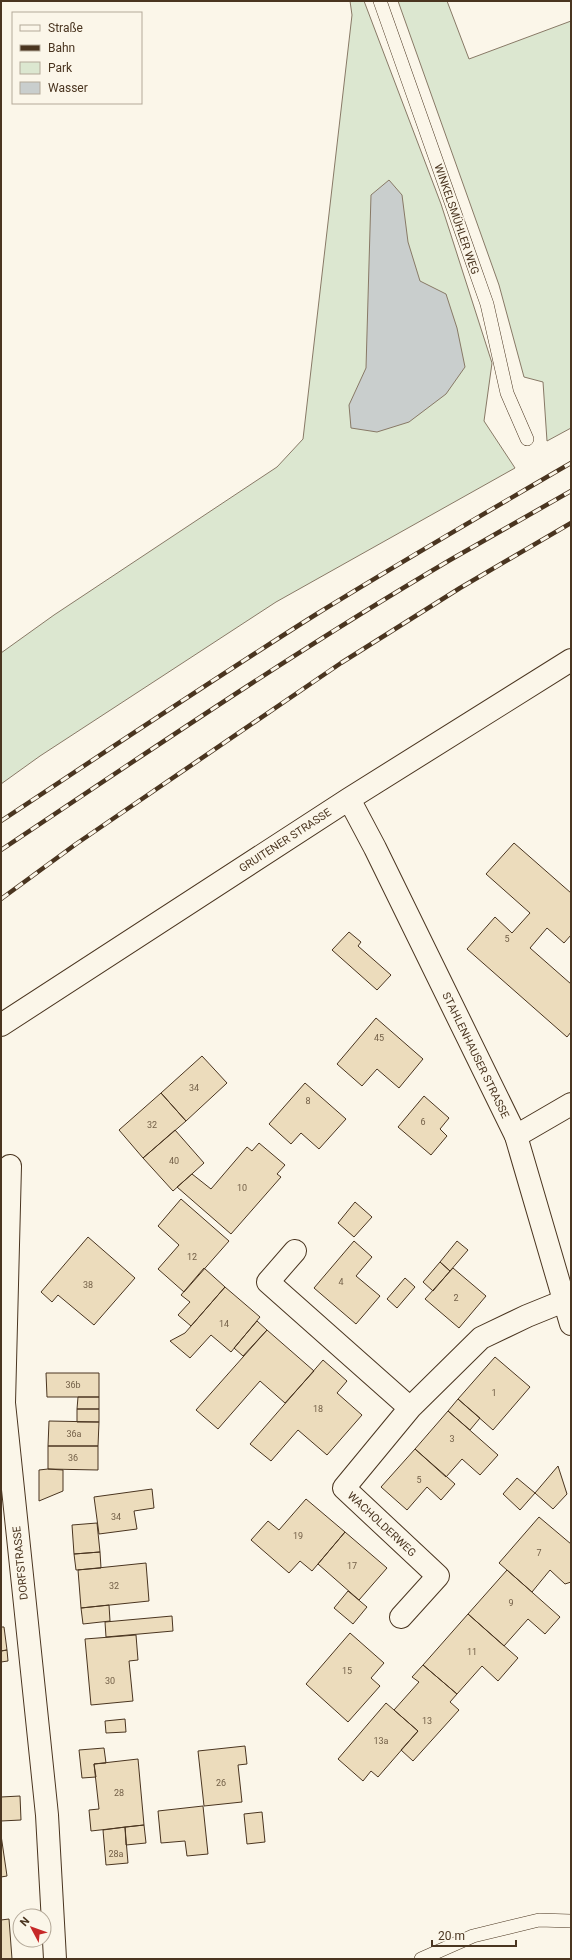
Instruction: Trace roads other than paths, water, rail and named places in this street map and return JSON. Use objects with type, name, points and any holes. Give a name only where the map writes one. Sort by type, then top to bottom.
[{"type":"street","name":"GRUITENER STRASSE","points":[[1,1025],[349,799],[571,660]]},
{"type":"street","name":"STAHLENHAUSER STRASSE","points":[[349,799],[375,848],[516,1136],[571,1324]]},
{"type":"street","points":[[516,1136],[571,1104]]},
{"type":"street","name":"DORFSTRASSE","points":[[10,1166],[2,1404],[47,1815],[55,1959]]},
{"type":"street","points":[[295,1251],[268,1282],[410,1408]]},
{"type":"street","name":"WACHOLDERWEG","points":[[401,1617],[438,1576],[344,1488],[410,1408],[481,1338],[527,1316],[564,1302]]},
{"type":"lane","name":"WINKELSMÜHLER WEG","points":[[380,1],[487,304],[507,393],[527,439]]},
{"type":"lane","points":[[421,1959],[473,1936],[539,1920],[571,1922]]},
{"type":"water","points":[[389,180],[402,195],[408,242],[420,281],[446,294],[457,328],[465,367],[446,394],[409,422],[377,432],[351,428],[349,405],[366,368],[371,195]]},
{"type":"railway","points":[[1,821],[196,691],[315,615],[410,557],[571,463]]},
{"type":"railway","points":[[1,850],[336,629],[450,560],[571,491]]},
{"type":"railway","points":[[1,899],[76,844],[341,663],[460,588],[571,523]]}]
